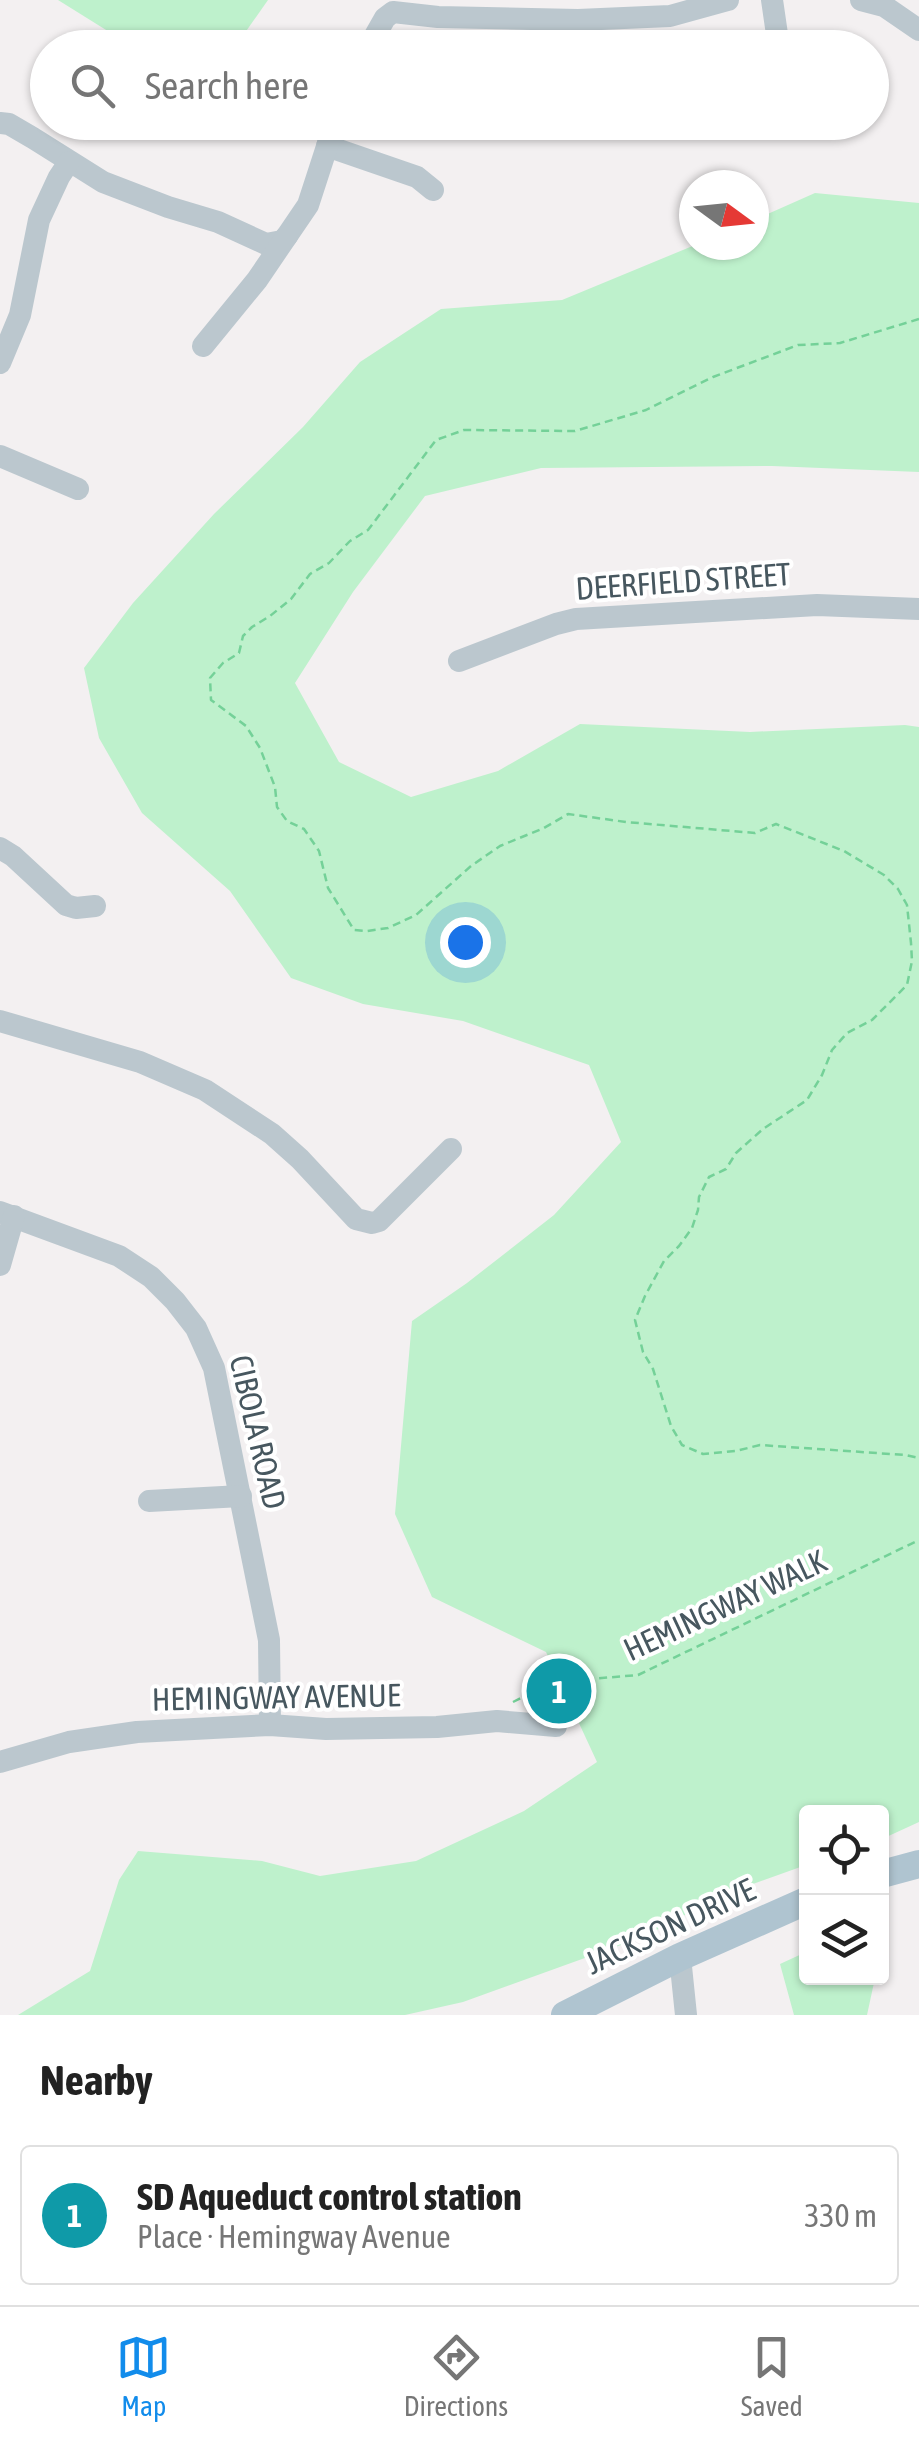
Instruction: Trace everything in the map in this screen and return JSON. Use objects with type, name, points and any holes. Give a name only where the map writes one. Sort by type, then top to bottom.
[{"type":"main road","points":[[889,1872],[919,1864]]},
{"type":"main road","name":"JACKSON DRIVE","points":[[565,2015],[680,1956],[799,1904]]},
{"type":"street","points":[[378,30],[393,12],[438,17],[578,20],[670,16],[728,0]]},
{"type":"street","points":[[772,0],[776,30]]},
{"type":"street","points":[[861,0],[884,6],[919,30]]},
{"type":"street","points":[[578,20],[578,30]]},
{"type":"street","points":[[0,123],[30,136]]},
{"type":"street","points":[[36,140],[103,182],[168,207],[218,222],[266,244],[287,236]]},
{"type":"street","points":[[203,346],[257,280],[308,204],[329,140]]},
{"type":"street","points":[[327,146],[417,177],[432,190]]},
{"type":"street","points":[[0,362],[20,315],[39,220],[69,162]]},
{"type":"street","points":[[0,456],[78,488]]},
{"type":"street","name":"DEERFIELD STREET","points":[[459,660],[576,619],[817,605],[919,609]]},
{"type":"street","points":[[0,848],[66,905],[95,906]]},
{"type":"street","points":[[0,1021],[140,1062],[205,1090],[272,1134],[300,1158],[356,1219],[379,1222],[451,1150]]},
{"type":"street","points":[[0,1265],[7,1214]]},
{"type":"street","name":"CIBOLA ROAD","points":[[7,1214],[120,1256],[176,1301],[196,1328],[214,1368],[269,1640],[270,1725]]},
{"type":"street","points":[[149,1501],[241,1496]]},
{"type":"street","name":"HEMINGWAY AVENUE","points":[[0,1762],[69,1742],[137,1732],[270,1725],[344,1729],[503,1722],[556,1726]]},
{"type":"street","points":[[680,1956],[686,2015]]},
{"type":"path","points":[[919,319],[840,343],[798,345],[713,377],[646,410],[575,432],[464,430],[436,440],[368,530],[310,574],[291,599],[252,627],[243,636],[239,653],[210,678],[211,700],[246,726],[260,748],[275,787],[277,807],[287,821],[304,828],[318,851],[328,888],[354,930],[388,928],[416,915],[500,846],[568,814],[755,833],[776,824],[844,851],[884,875],[898,890],[906,905],[911,943],[907,985],[872,1020],[847,1033],[832,1050],[807,1100],[736,1152],[726,1169],[709,1177],[699,1197],[692,1228],[664,1261],[635,1320],[643,1352],[682,1445],[703,1454],[760,1445],[919,1458]]},
{"type":"path","name":"HEMINGWAY WALK","points":[[503,1722],[503,1706],[538,1688],[570,1679],[638,1675],[919,1540]]},
{"type":"green space","points":[[58,0],[268,0],[247,30],[106,30]]},
{"type":"green space","points":[[815,193],[919,203],[919,472],[772,466],[541,468],[425,496],[353,592],[295,683],[339,762],[411,797],[498,771],[580,724],[750,732],[919,727],[919,1822],[889,1836],[889,1805],[799,1805],[799,1868],[725,1894],[643,1937],[463,2002],[405,2015],[18,2015],[90,1971],[119,1880],[138,1851],[262,1861],[320,1876],[416,1861],[524,1811],[597,1762],[546,1652],[432,1597],[395,1514],[412,1321],[554,1215],[621,1142],[589,1065],[463,1021],[363,1004],[291,978],[230,891],[142,813],[99,738],[84,668],[133,603],[214,514],[303,427],[360,362],[441,309],[562,300],[679,252],[679,260],[769,260],[769,213]]},
{"type":"green space","points":[[799,1955],[799,1985],[873,1985],[867,2015],[794,2015],[780,1964]]},
{"type":"place","name":"SD Aqueduct control station","points":[[559,1691]]}]
